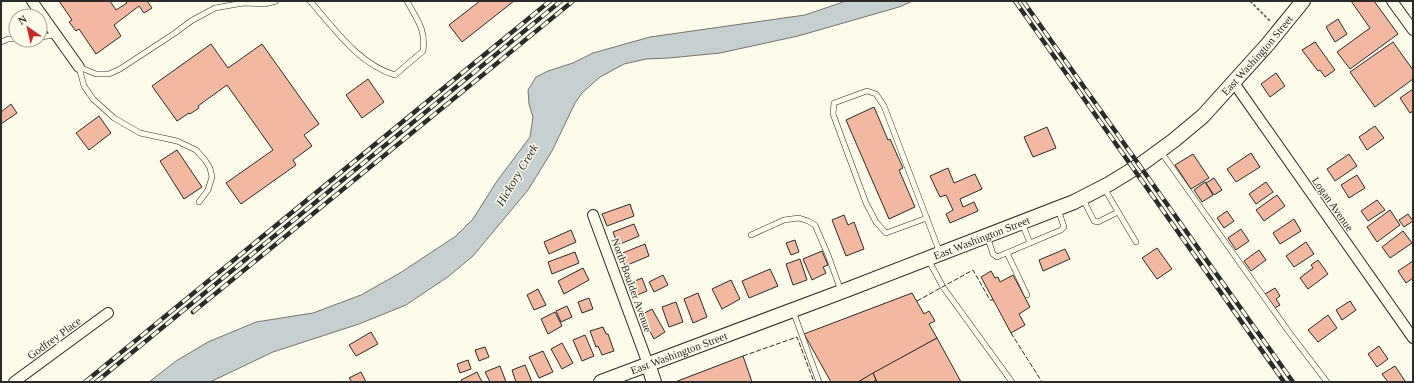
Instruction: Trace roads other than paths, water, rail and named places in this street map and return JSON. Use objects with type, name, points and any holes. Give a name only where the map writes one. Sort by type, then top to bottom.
[{"type":"street","points":[[32,1],[79,67]]},
{"type":"street","name":"East Washington Street","points":[[601,382],[841,292],[1058,208],[1103,187],[1160,151],[1203,116],[1234,83],[1303,1]]},
{"type":"street","points":[[1392,1],[1413,30]]},
{"type":"street","name":"Logan Avenue","points":[[1234,83],[1413,338]]},
{"type":"street","name":"North Boulder Avenue","points":[[593,214],[648,364]]},
{"type":"street","name":"Godfrey Place","points":[[14,382],[108,313]]},
{"type":"street","points":[[648,364],[654,382]]},
{"type":"lane","points":[[79,67],[96,74],[109,74],[120,69],[191,21],[215,8],[243,3],[265,4],[276,1]]},
{"type":"lane","points":[[310,1],[357,53],[382,71],[395,74],[423,51],[423,31],[407,1]]},
{"type":"lane","points":[[48,36],[56,35]]},
{"type":"lane","points":[[79,67],[84,86],[93,99],[114,118],[140,133],[177,141],[196,150],[201,155],[210,168],[212,177],[208,190],[199,202]]},
{"type":"lane","points":[[927,218],[886,234],[876,222],[866,203],[832,114],[834,103],[866,91],[876,94],[884,106],[927,218],[940,253]]},
{"type":"lane","points":[[1160,151],[1289,332],[1327,382]]},
{"type":"lane","points":[[1103,187],[1136,242]]},
{"type":"lane","points":[[1083,197],[1094,221],[1098,222],[1118,212]]},
{"type":"lane","points":[[987,235],[993,254],[997,257],[1061,230],[1064,226],[1058,208]]},
{"type":"lane","points":[[751,235],[784,220],[799,218],[815,225],[828,255],[841,292]]},
{"type":"lane","points":[[1021,222],[1030,243]]},
{"type":"lane","points":[[1007,253],[1027,295]]},
{"type":"lane","points":[[927,258],[943,287],[1012,382]]},
{"type":"lane","points":[[792,310],[820,382]]},
{"type":"water","name":"Hickory Creek","points":[[846,1],[913,1],[899,7],[798,36],[720,53],[646,59],[624,64],[600,77],[582,93],[575,103],[552,151],[528,190],[473,256],[449,276],[406,305],[359,324],[273,352],[210,382],[149,382],[176,361],[208,342],[256,322],[313,313],[361,295],[400,273],[456,236],[473,219],[497,181],[530,137],[533,117],[529,104],[528,90],[536,77],[548,71],[573,63],[593,53],[650,37],[805,15]]},
{"type":"railway","points":[[85,382],[550,1]]},
{"type":"railway","points":[[96,382],[561,1]]},
{"type":"railway","points":[[193,312],[573,1]]},
{"type":"railway","points":[[1015,1],[1284,382]]},
{"type":"railway","points":[[1023,1],[1293,382]]}]
